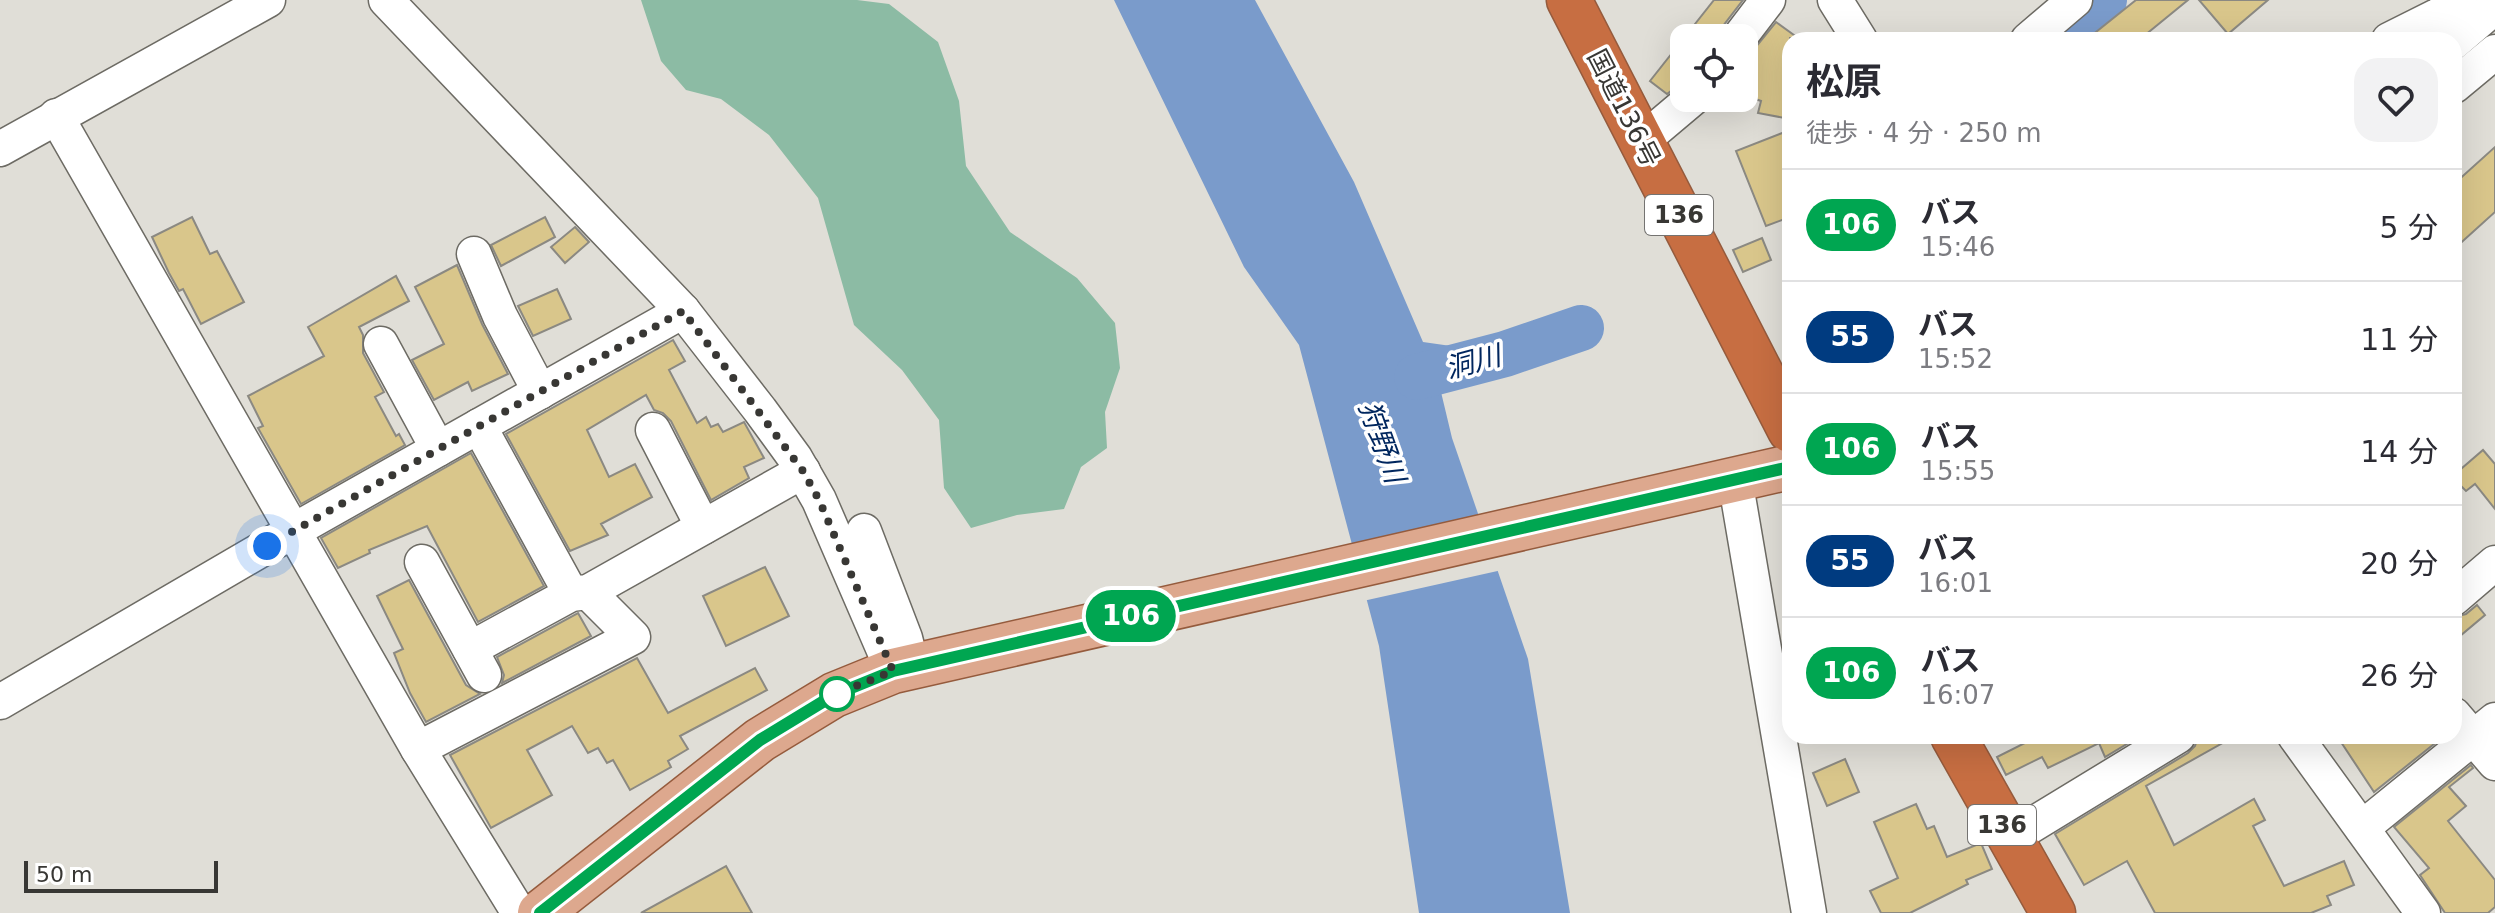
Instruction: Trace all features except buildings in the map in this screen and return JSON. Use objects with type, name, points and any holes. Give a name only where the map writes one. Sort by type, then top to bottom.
[{"type":"highway","name":"国道136号","points":[[1569,0],[1642,141],[1779,380]]},
{"type":"highway","name":"136","points":[[1957,744],[2053,913]]},
{"type":"main road","points":[[540,913],[773,731],[834,695],[910,667],[1764,473]]},
{"type":"street","points":[[0,149],[268,0]]},
{"type":"street","points":[[386,0],[683,311],[803,471],[910,667]]},
{"type":"street","points":[[1750,24],[1768,0]]},
{"type":"street","points":[[1835,0],[1855,32]]},
{"type":"street","points":[[2037,32],[2075,0]]},
{"type":"street","points":[[2406,32],[2445,14],[2495,7]]},
{"type":"street","points":[[2462,79],[2495,52]]},
{"type":"street","points":[[1642,141],[1676,112]]},
{"type":"street","points":[[56,116],[418,749],[519,913]]},
{"type":"street","points":[[474,254],[500,316],[540,392]]},
{"type":"street","points":[[0,702],[293,531],[683,311]]},
{"type":"street","points":[[381,344],[438,449]]},
{"type":"street","points":[[418,749],[633,637],[580,593],[479,426]]},
{"type":"street","points":[[653,430],[703,527]]},
{"type":"street","points":[[422,562],[477,662],[580,593],[803,471]]},
{"type":"street","points":[[1764,473],[1782,649]]},
{"type":"street","points":[[864,531],[905,638],[910,667]]},
{"type":"street","points":[[2462,591],[2495,563]]},
{"type":"street","points":[[2474,724],[2495,763]]},
{"type":"street","points":[[1792,744],[1809,913]]},
{"type":"street","points":[[2009,839],[2165,744]]},
{"type":"street","points":[[2301,744],[2423,913]]},
{"type":"street","points":[[2362,828],[2452,744]]},
{"type":"green space","points":[[641,0],[857,0],[889,4],[938,42],[959,101],[966,166],[1010,232],[1077,278],[1115,323],[1120,368],[1105,412],[1107,448],[1081,467],[1064,509],[1017,515],[971,528],[944,488],[939,420],[902,370],[854,325],[818,198],[769,135],[721,99],[686,90],[661,61]]},
{"type":"water","name":"狩野川","points":[[1114,0],[1255,0],[1354,182],[1423,342],[1472,349],[1477,367],[1441,392],[1452,438],[1528,659],[1570,913],[1419,913],[1379,646],[1299,345],[1244,267]]},
{"type":"pier","points":[[1497,556],[1502,570],[1363,601],[1359,587]]},
{"type":"waterway","name":"洞川","points":[[2066,32],[2104,0]]},
{"type":"waterway","name":"洞川","points":[[1417,377],[1505,354],[1581,328]]},
{"type":"bus line","name":"106","points":[[540,913],[760,740],[834,695],[893,671],[1782,469]]},
{"type":"route","points":[[267,546],[683,311],[803,471],[819,500],[893,671],[834,695],[837,694]]}]
